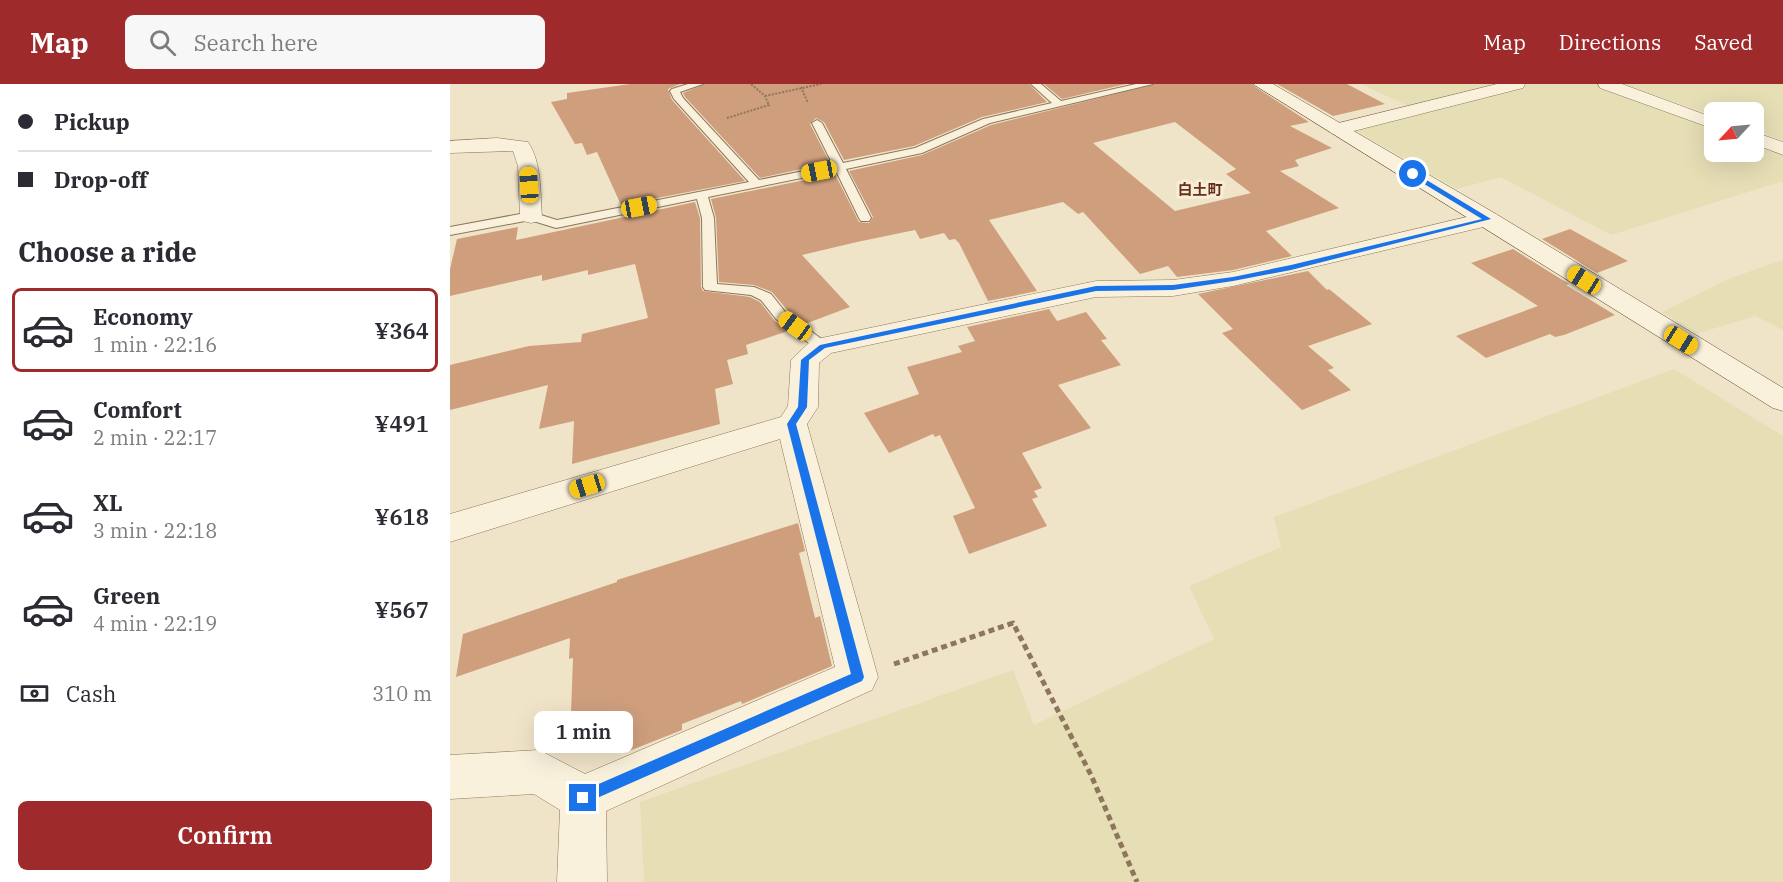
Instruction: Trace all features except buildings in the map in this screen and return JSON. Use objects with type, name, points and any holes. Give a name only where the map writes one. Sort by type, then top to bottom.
[{"type":"street","points":[[1261,84],[1488,219],[1700,352],[1783,401]]},
{"type":"street","points":[[1338,129],[1517,84]]},
{"type":"street","points":[[1606,84],[1704,120]]},
{"type":"street","points":[[1764,142],[1783,149]]},
{"type":"street","points":[[450,147],[497,144],[521,146],[528,166],[531,216]]},
{"type":"street","points":[[450,528],[792,424],[803,407],[805,360],[822,346],[1096,288],[1173,288],[1291,268],[1488,219]]},
{"type":"street","points":[[583,798],[858,677],[792,424]]},
{"type":"street","points":[[450,777],[540,772],[583,798]]},
{"type":"street","points":[[582,882],[583,798]]},
{"type":"lane","points":[[698,84],[675,91],[679,99],[756,183]]},
{"type":"lane","points":[[1036,84],[1058,104]]},
{"type":"lane","points":[[450,231],[531,216],[556,224],[918,152],[987,122],[1148,84]]},
{"type":"lane","points":[[817,123],[865,218]]},
{"type":"lane","points":[[701,194],[708,218],[710,287],[754,291],[765,297],[781,316],[822,346]]},
{"type":"path","points":[[703,125],[769,105],[765,96],[751,84]]},
{"type":"path","points":[[765,96],[820,84]]},
{"type":"path","points":[[858,677],[1013,623],[1091,775],[1137,882]]},
{"type":"shaded area","points":[[1361,84],[1503,84],[1410,107]]},
{"type":"shaded area","points":[[1526,84],[1596,84],[1704,123],[1704,162],[1764,162],[1764,145],[1783,152],[1783,181],[1611,235],[1501,177],[1457,189],[1350,127]]},
{"type":"shaded area","points":[[1623,84],[1783,84],[1783,140],[1764,133],[1764,102],[1704,102],[1704,112]]},
{"type":"shaded area","points":[[1783,260],[1783,330],[1755,316],[1696,334],[1662,312],[1728,279]]},
{"type":"shaded area","points":[[1674,369],[1783,436],[1783,882],[644,882],[640,802],[1013,670],[1034,725],[1214,639],[1189,586],[1281,547],[1274,517]]},
{"type":"district","name":"白土町","points":[[1200,189]]},
{"type":"route","points":[[583,798],[858,677],[792,424],[803,407],[805,360],[822,346],[1096,288],[1173,288],[1291,268],[1488,219],[1413,174]]}]
